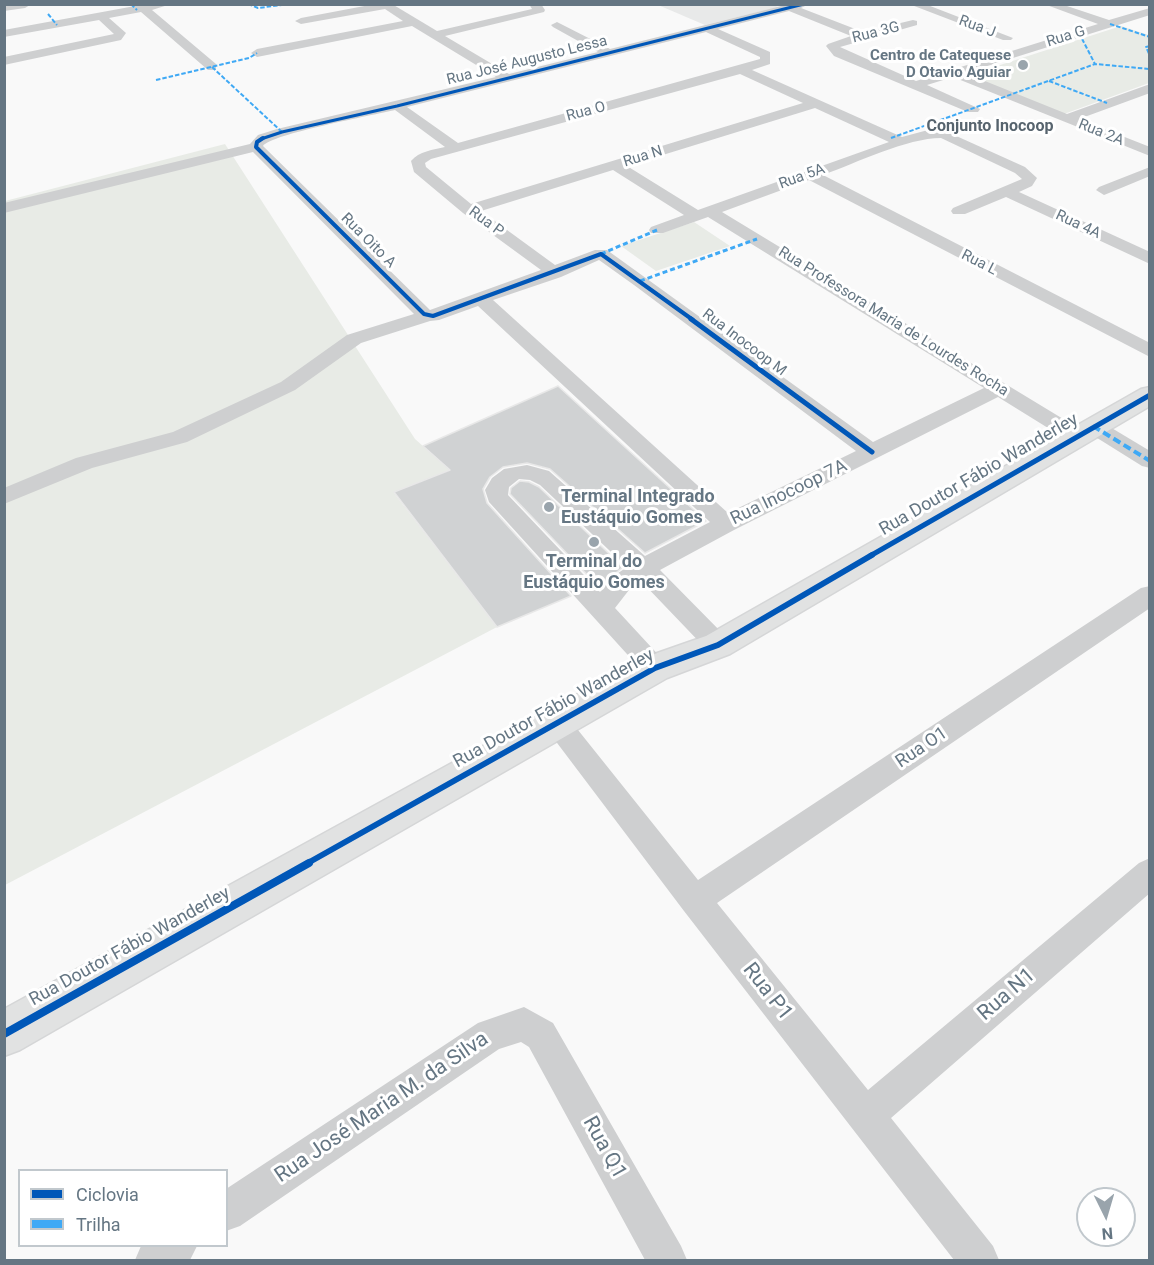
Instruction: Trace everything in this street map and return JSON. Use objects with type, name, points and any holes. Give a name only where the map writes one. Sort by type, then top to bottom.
[{"type":"street","points":[[4,34],[166,4]]},
{"type":"street","points":[[435,35],[540,10],[534,4]]},
{"type":"street","name":"Rua José Augusto Lessa","points":[[4,208],[257,145],[267,136],[282,132],[397,106],[804,4]]},
{"type":"street","name":"Rua J","points":[[914,4],[1007,38]]},
{"type":"street","points":[[1049,4],[1110,24]]},
{"type":"street","points":[[4,8],[26,5]]},
{"type":"street","points":[[301,21],[387,7],[410,6]]},
{"type":"street","points":[[387,7],[506,78]]},
{"type":"street","points":[[791,8],[861,36]]},
{"type":"street","points":[[144,9],[212,68]]},
{"type":"street","name":"Rua G","points":[[915,85],[1149,11]]},
{"type":"street","points":[[4,61],[117,38],[120,33],[102,17]]},
{"type":"street","points":[[257,52],[413,22]]},
{"type":"street","name":"Rua 3G","points":[[913,23],[839,42],[832,46],[838,53],[915,85]]},
{"type":"street","points":[[557,25],[609,53]]},
{"type":"street","name":"Rua O","points":[[419,169],[417,164],[421,158],[764,63],[766,55],[709,29]]},
{"type":"street","points":[[741,69],[901,142]]},
{"type":"street","name":"Rua 2A","points":[[953,73],[1149,152]]},
{"type":"street","points":[[915,85],[973,109]]},
{"type":"street","points":[[1065,119],[1149,89]]},
{"type":"street","name":"Rua N","points":[[469,210],[817,103]]},
{"type":"street","points":[[397,106],[456,148]]},
{"type":"street","name":"Rua 5A","points":[[657,230],[901,142],[933,134],[949,136],[1020,170],[1030,178],[1027,183],[1005,191]]},
{"type":"street","name":"Rua Oito A","points":[[257,145],[424,314],[429,315]]},
{"type":"street","name":"Rua Professora Maria de Lourdes Rocha","points":[[615,165],[702,213],[1000,388],[1149,461]]},
{"type":"street","name":"Rua P","points":[[419,169],[469,210],[555,273]]},
{"type":"street","points":[[1104,190],[1149,171]]},
{"type":"street","name":"Rua L","points":[[809,174],[1149,351]]},
{"type":"street","points":[[959,211],[1005,191]]},
{"type":"street","name":"Rua 4A","points":[[1005,191],[1149,258]]},
{"type":"street","name":"Rua Inocoop M","points":[[555,273],[601,254],[872,452]]},
{"type":"street","points":[[4,497],[84,463],[180,437],[288,386],[354,339],[429,315],[433,316],[555,273]]},
{"type":"street","points":[[481,299],[726,524]]},
{"type":"street","name":"Rua Inocoop 7A","points":[[600,609],[620,584],[643,568],[726,524],[1000,388]]},
{"type":"street","name":"Rua Doutor Fábio Wanderley","points":[[4,1034],[655,668],[718,645],[1149,395]]},
{"type":"street","points":[[655,668],[497,497],[498,483],[504,477],[523,472],[542,475],[643,568],[718,645]]},
{"type":"street","name":"Rua O1","points":[[695,900],[1149,595]]},
{"type":"street","name":"Rua P1","points":[[556,723],[978,1260]]},
{"type":"street","name":"Rua N1","points":[[865,1116],[1149,873]]},
{"type":"street","name":"Rua José Maria M. da Silva","points":[[228,1211],[490,1035],[524,1024],[542,1035]]},
{"type":"street","name":"Rua Q1","points":[[542,1035],[667,1260]]},
{"type":"street","points":[[154,1260],[174,1247]]},
{"type":"shaded area","points":[[772,4],[778,7],[705,25],[658,5]]},
{"type":"shaded area","points":[[1121,26],[1149,35],[1149,83],[1064,114],[966,76]]},
{"type":"shaded area","points":[[225,144],[415,439],[450,470],[394,493],[497,627],[5,885],[5,201]]},
{"type":"shaded area","points":[[694,222],[730,246],[656,271],[621,246]]},
{"type":"building","name":"Terminal Integrado Eustáquio Gomes","points":[[558,386],[706,521],[645,553],[550,469],[527,463],[503,467],[490,477],[483,489],[487,503],[571,596],[497,627],[394,492],[450,470],[423,446]]},
{"type":"building","points":[[520,481],[539,487],[623,567],[605,582],[597,585],[510,494],[511,488]]},
{"type":"marked path","points":[[131,4],[137,10]]},
{"type":"marked path","points":[[248,4],[258,8],[289,4]]},
{"type":"marked path","points":[[48,14],[57,25]]},
{"type":"marked path","points":[[1110,24],[1150,37]]},
{"type":"marked path","points":[[1079,33],[1095,64]]},
{"type":"marked path","points":[[1150,46],[1146,47],[1150,56]]},
{"type":"marked path","points":[[156,80],[249,58],[257,53]]},
{"type":"marked path","points":[[891,138],[1095,64],[1150,69]]},
{"type":"marked path","points":[[212,67],[282,132]]},
{"type":"marked path","points":[[1049,81],[1107,103]]},
{"type":"marked path","points":[[601,254],[657,230]]},
{"type":"marked path","points":[[640,281],[757,239]]},
{"type":"marked path","points":[[1093,426],[1150,461]]},
{"type":"cycle path","points":[[804,4],[397,106],[282,132],[263,138],[257,142],[256,147],[424,314],[433,316],[601,254],[872,452]]},
{"type":"cycle path","points":[[4,1034],[655,668],[718,645],[1150,395]]},
{"type":"place","name":"Centro de Catequese D Otavio Aguiar","points":[[1023,65]]},
{"type":"place","name":"Terminal Integrado Eustáquio Gomes","points":[[549,507]]},
{"type":"place","name":"Terminal do Eustáquio Gomes","points":[[594,542]]},
{"type":"district","name":"Conjunto Inocoop","points":[[990,127]]}]
